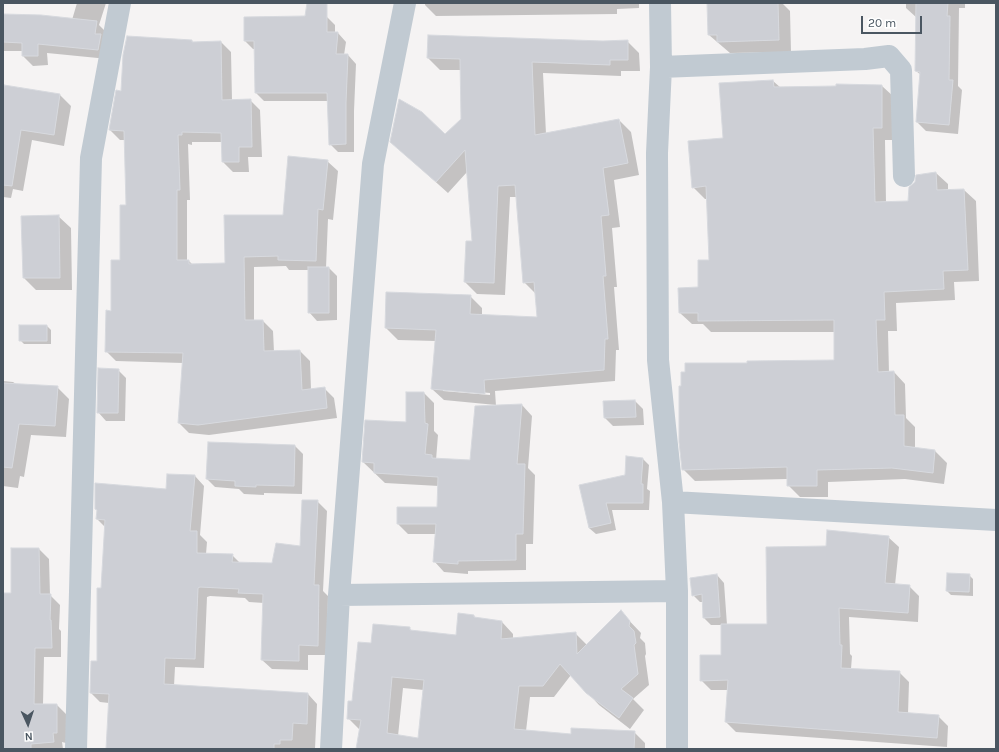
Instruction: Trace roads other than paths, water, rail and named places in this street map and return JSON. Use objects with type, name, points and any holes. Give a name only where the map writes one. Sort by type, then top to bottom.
[{"type":"street","points":[[76,749],[91,158],[120,3]]},
{"type":"street","points":[[330,749],[338,595],[373,164],[405,3]]},
{"type":"street","points":[[660,3],[661,67],[657,153],[658,360],[673,502],[677,591],[677,749]]},
{"type":"street","points":[[661,67],[865,59],[889,56],[900,70],[904,176]]},
{"type":"street","points":[[673,502],[996,520]]},
{"type":"street","points":[[338,595],[677,591]]}]
